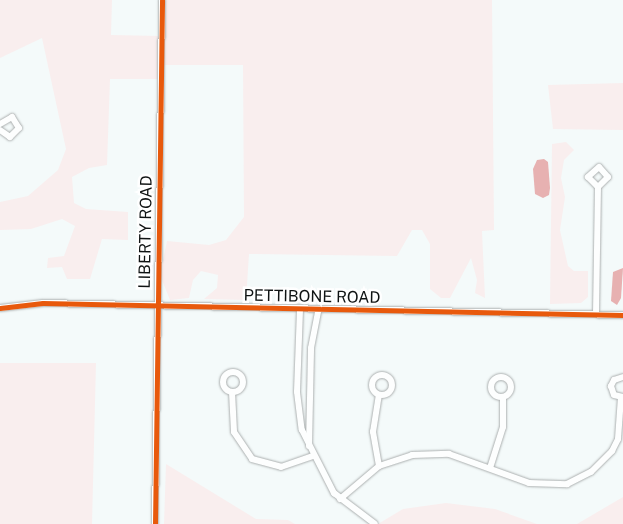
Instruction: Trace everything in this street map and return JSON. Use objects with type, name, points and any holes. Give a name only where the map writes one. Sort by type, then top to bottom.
[{"type":"street","name":"LIBERTY ROAD","points":[[155,524],[162,0]]},
{"type":"street","points":[[0,124],[8,117],[19,124],[15,136],[1,133]]},
{"type":"street","points":[[596,314],[598,187]]},
{"type":"street","name":"PETTIBONE ROAD","points":[[0,308],[43,303],[318,311],[623,315]]},
{"type":"street","points":[[300,310],[298,402],[311,453],[340,499],[375,524]]},
{"type":"street","points":[[311,453],[311,355],[318,311]]},
{"type":"street","points":[[299,355],[305,360],[311,355]]},
{"type":"street","points":[[340,499],[379,466],[412,455],[449,454],[529,483],[567,484],[580,479],[600,465],[618,439],[622,397],[612,392],[611,386],[617,378],[623,377]]},
{"type":"street","points":[[232,392],[234,432],[252,459],[281,467],[311,453]]},
{"type":"street","points":[[379,395],[373,432],[379,466]]},
{"type":"street","points":[[490,468],[503,427],[503,397]]},
{"type":"shaded area","points":[[0,0],[112,0],[111,35],[161,36],[162,0],[492,0],[494,230],[482,231],[485,298],[475,293],[477,280],[471,258],[450,298],[441,298],[430,289],[430,244],[422,230],[412,230],[397,256],[249,254],[246,300],[204,299],[217,288],[218,275],[201,271],[193,280],[189,298],[170,300],[160,275],[167,241],[209,245],[226,240],[244,217],[243,65],[161,65],[161,79],[110,79],[107,165],[89,168],[72,177],[74,203],[86,209],[128,212],[128,240],[102,239],[90,279],[67,279],[62,267],[47,268],[48,258],[64,256],[75,226],[62,219],[31,229],[0,230],[0,202],[28,196],[58,170],[66,149],[42,38],[0,58]]},
{"type":"shaded area","points":[[623,83],[623,130],[553,129],[548,85]]},
{"type":"shaded area","points":[[566,142],[574,150],[564,160],[561,178],[565,197],[560,230],[568,266],[574,271],[588,271],[588,297],[581,303],[550,304],[552,144]]},
{"type":"shaded area","points":[[544,159],[548,162],[550,188],[549,195],[543,198],[535,194],[533,169],[537,160]]},
{"type":"shaded area","points":[[623,268],[621,298],[617,305],[611,301],[613,272]]},
{"type":"shaded area","points":[[0,363],[96,363],[92,524],[0,524]]},
{"type":"shaded area","points":[[166,464],[256,519],[288,520],[295,524],[164,524]]},
{"type":"shaded area","points":[[623,497],[623,524],[577,524]]},
{"type":"shaded area","points":[[446,503],[495,509],[537,524],[378,524],[403,509]]},
{"type":"cycle path","points":[[155,524],[162,0]]},
{"type":"cycle path","points":[[0,308],[43,303],[623,315]]}]
